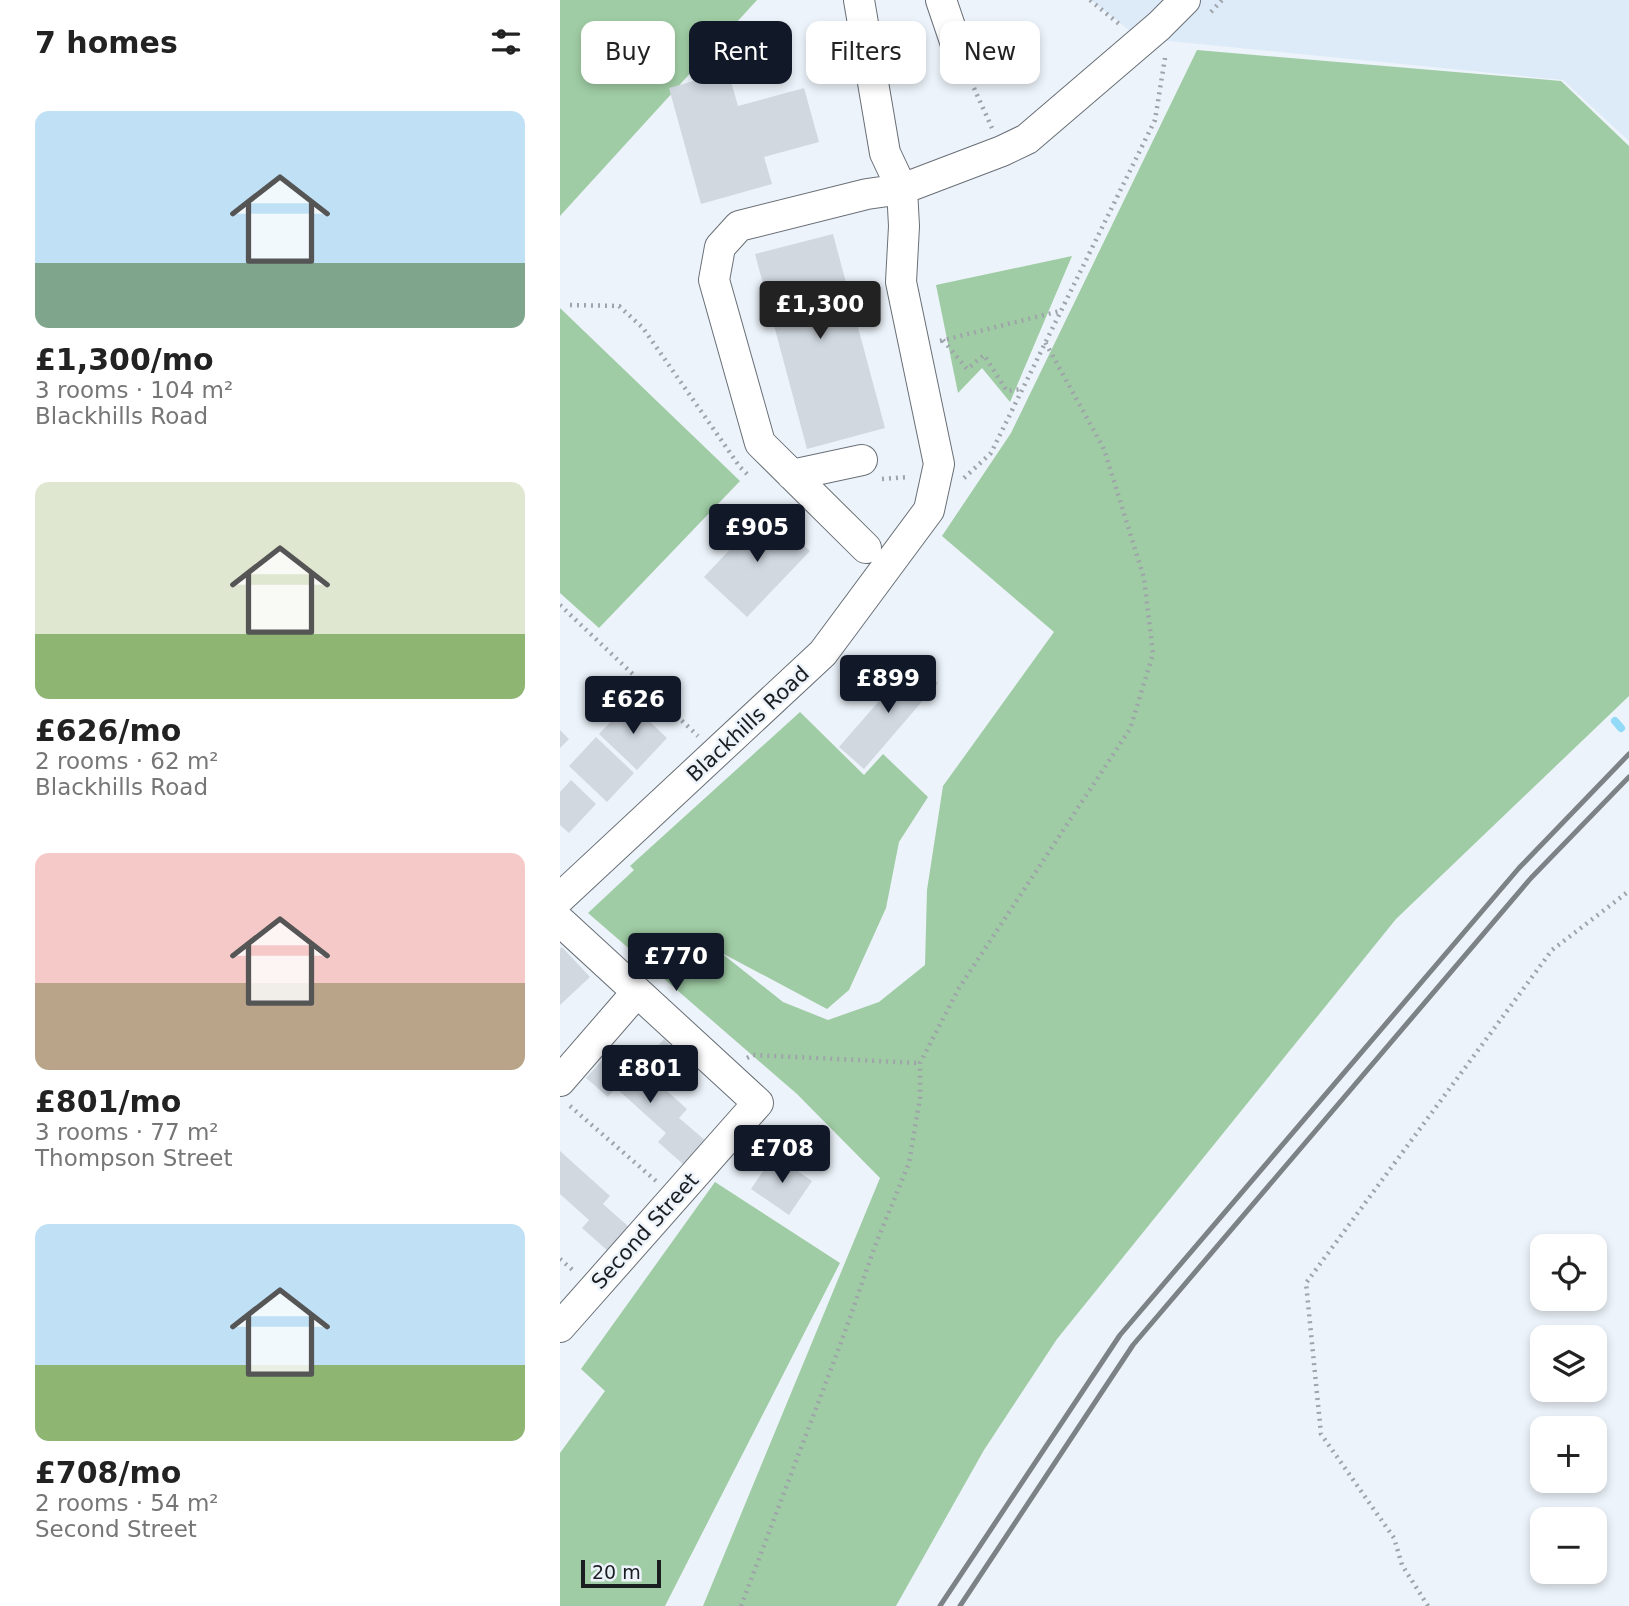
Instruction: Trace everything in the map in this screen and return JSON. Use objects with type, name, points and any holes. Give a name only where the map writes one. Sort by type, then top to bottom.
[{"type":"street","name":"Blackhills Road","points":[[560,898],[823,653],[929,510],[939,464],[929,344],[901,282],[904,226],[902,188],[885,153],[859,0]]},
{"type":"street","points":[[941,0],[948,21]]},
{"type":"street","points":[[866,548],[760,443],[714,280],[720,247],[739,226],[867,194],[902,188],[1002,152],[1027,139],[1194,10]]},
{"type":"street","points":[[792,475],[862,460]]},
{"type":"street","points":[[560,921],[722,1070]]},
{"type":"street","points":[[560,1081],[637,992]]},
{"type":"street","name":"Second Street","points":[[560,1327],[758,1103],[722,1070]]},
{"type":"path","points":[[991,453],[1155,120],[1165,58],[1158,39],[1090,0]]},
{"type":"path","points":[[1194,10],[1222,0]]},
{"type":"path","points":[[972,84],[1002,152]]},
{"type":"path","points":[[570,305],[619,306],[643,328],[740,467],[750,476]]},
{"type":"path","points":[[929,344],[1061,311]]},
{"type":"path","points":[[741,1606],[875,1246],[909,1163],[920,1098],[920,1063],[959,988],[1130,729],[1153,654],[1144,578],[1104,449],[1045,342]]},
{"type":"path","points":[[929,344],[967,369],[984,355],[1007,391],[1022,389]]},
{"type":"path","points":[[560,605],[716,753]]},
{"type":"path","points":[[1428,1606],[1402,1565],[1394,1538],[1321,1434],[1306,1283],[1552,950],[1629,891]]},
{"type":"path","points":[[722,1070],[754,1055],[920,1063]]},
{"type":"path","points":[[560,1097],[675,1198]]},
{"type":"shaded area","points":[[1091,0],[1629,0],[1629,141],[1563,80],[1139,38]]},
{"type":"green space","points":[[560,0],[757,0],[738,21],[689,21],[689,75],[560,216]]},
{"type":"green space","points":[[1197,50],[1561,81],[1629,146],[1629,696],[1396,919],[1057,1339],[984,1450],[896,1606],[703,1606],[880,1178],[797,1094],[588,913],[634,870],[630,866],[800,712],[864,775],[883,754],[928,797],[899,842],[886,908],[849,990],[827,1009],[720,952],[783,1002],[828,1020],[879,1002],[925,965],[927,890],[943,786],[1054,632],[942,536],[1011,433]]},
{"type":"green space","points":[[1072,256],[1010,402],[982,368],[958,393],[936,285]]},
{"type":"green space","points":[[560,308],[740,481],[599,628],[560,593]]},
{"type":"green space","points":[[715,1182],[840,1263],[665,1606],[560,1606],[560,1453],[605,1391],[581,1369]]},
{"type":"building","points":[[689,82],[732,84],[738,106],[804,88],[819,142],[764,157],[772,184],[701,204],[669,88]]},
{"type":"building","points":[[833,234],[885,428],[807,449],[755,254]]},
{"type":"building","points":[[767,510],[810,551],[747,617],[704,577]]},
{"type":"building","points":[[913,662],[938,683],[864,769],[839,747]]},
{"type":"building","points":[[629,702],[667,738],[637,770],[599,734]]},
{"type":"building","points":[[560,730],[569,739],[560,748]]},
{"type":"building","points":[[596,737],[634,773],[607,802],[569,766]]},
{"type":"building","points":[[571,780],[596,804],[569,833],[560,825],[560,792]]},
{"type":"building","points":[[562,947],[590,977],[560,1005],[560,949]]},
{"type":"building","points":[[664,1039],[677,1052],[663,1067],[650,1055]]},
{"type":"building","points":[[608,1054],[629,1073],[637,1064],[687,1109],[679,1118],[706,1141],[684,1165],[658,1142],[666,1133],[616,1088],[608,1097],[586,1078]]},
{"type":"building","points":[[560,1151],[610,1196],[603,1204],[629,1227],[608,1251],[582,1228],[589,1220],[560,1194]]},
{"type":"building","points":[[774,1155],[812,1181],[789,1215],[751,1189]]},
{"type":"waterway","points":[[1615,721],[1621,728]]},
{"type":"railway","points":[[940,1606],[1120,1335],[1519,868],[1629,754]]},
{"type":"railway","points":[[960,1606],[1133,1345],[1531,878],[1629,777]]}]
